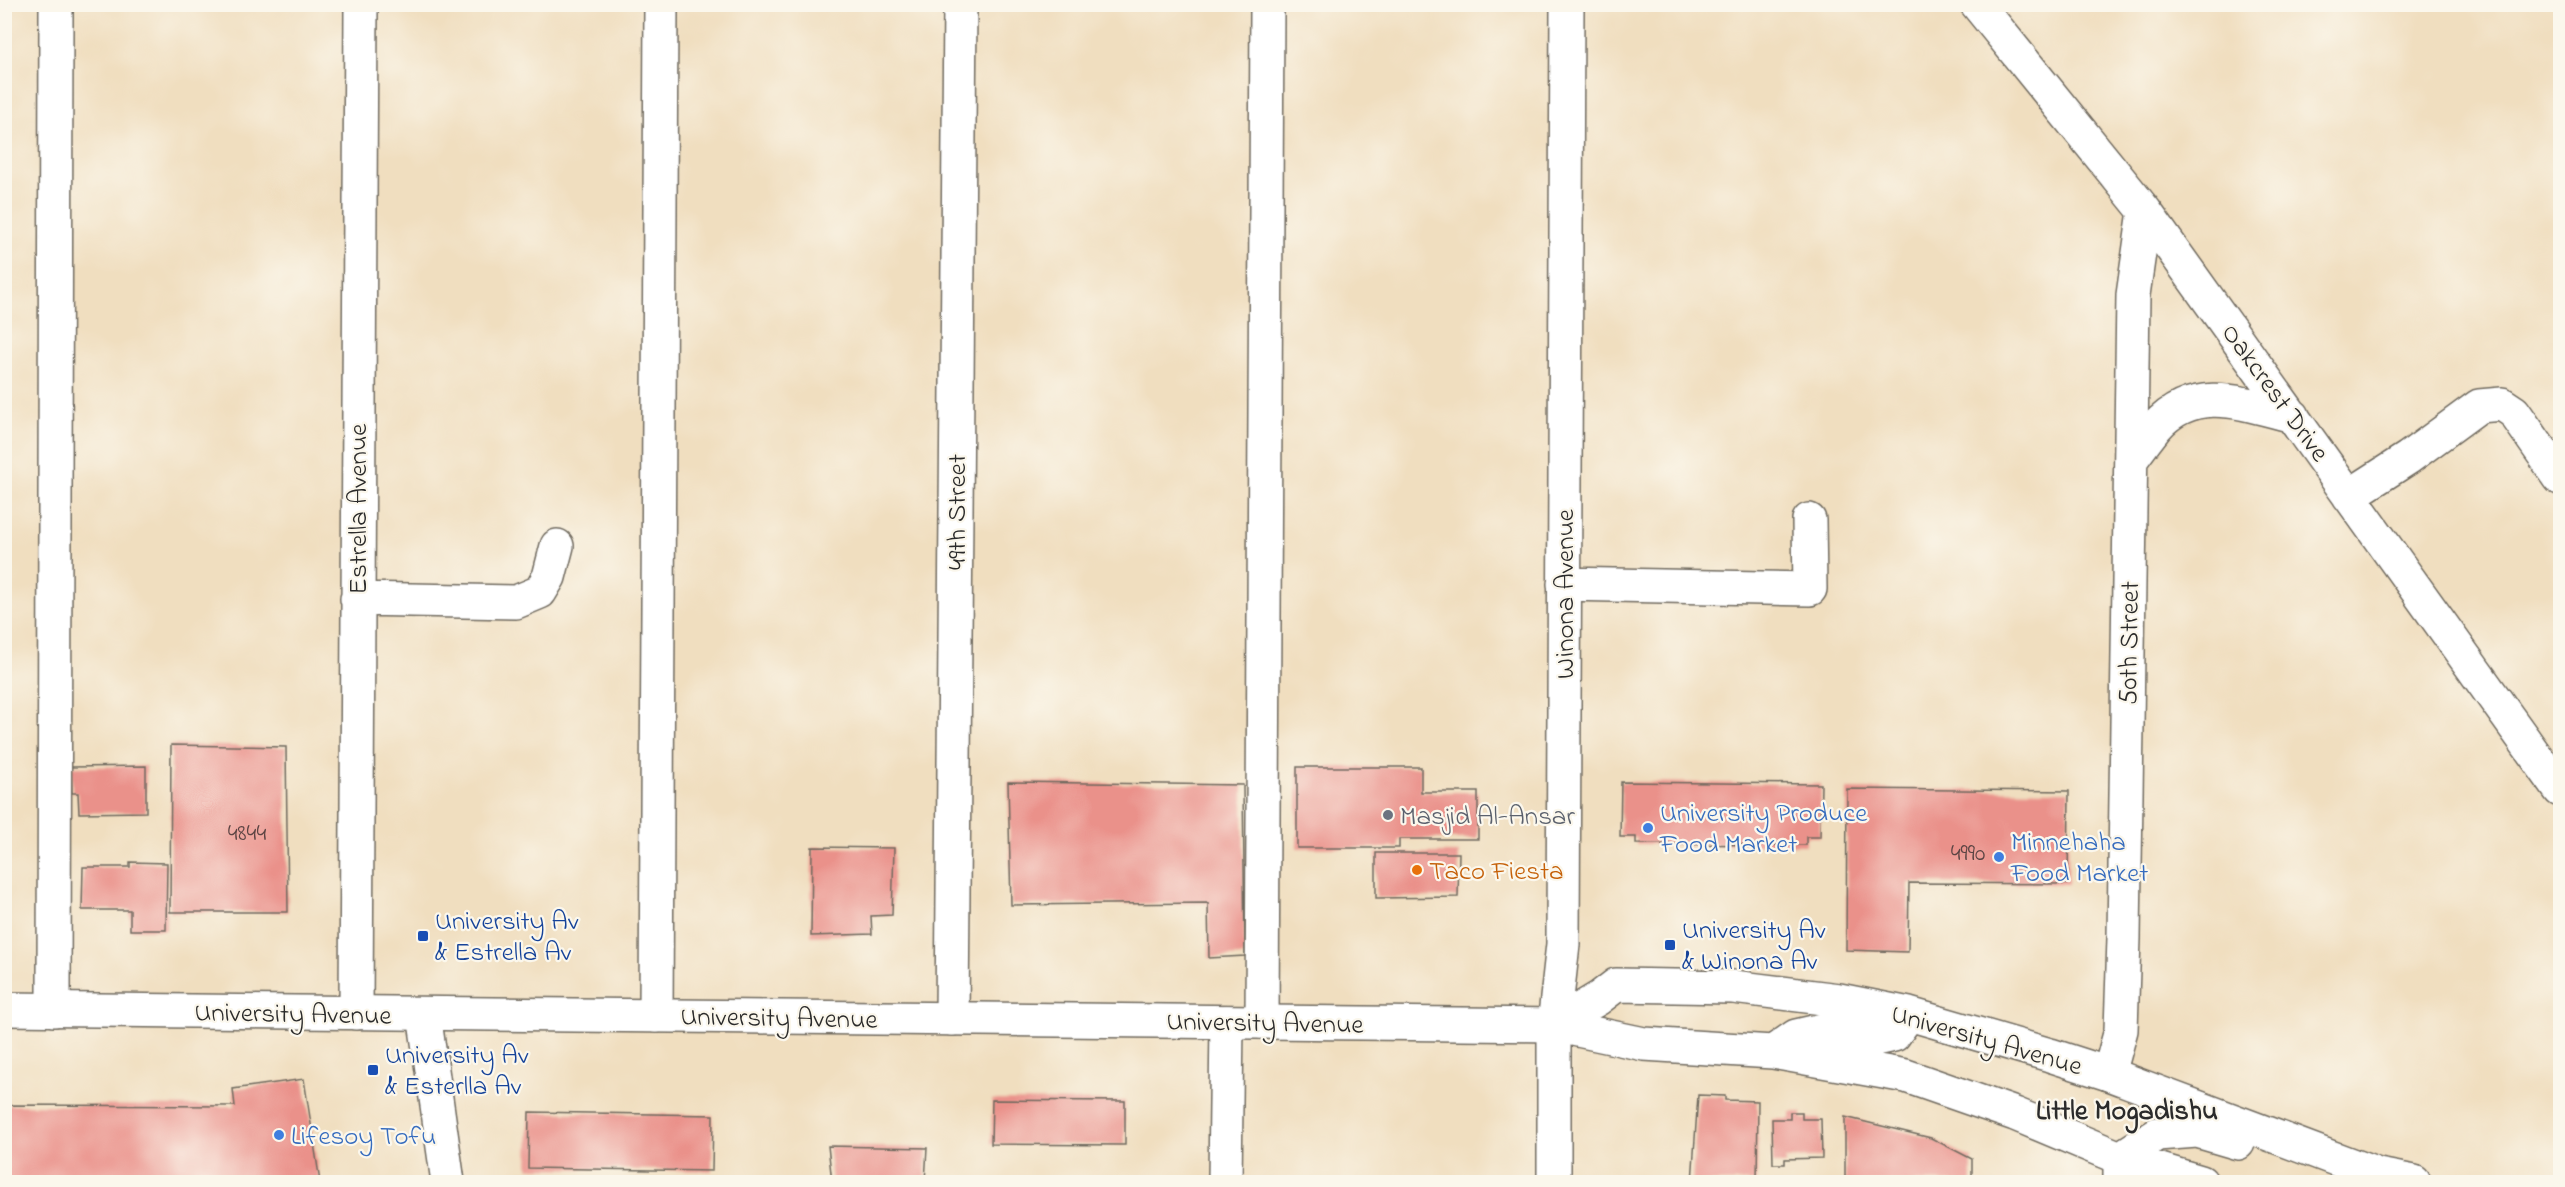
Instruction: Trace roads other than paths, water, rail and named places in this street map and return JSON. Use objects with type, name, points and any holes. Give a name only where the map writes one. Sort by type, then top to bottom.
[{"type":"street","points":[[54,1010],[56,4]]},
{"type":"street","name":"Estrella Avenue","points":[[356,1013],[361,4]]},
{"type":"street","points":[[656,1016],[658,236],[661,4]]},
{"type":"street","name":"49th Street","points":[[952,1019],[960,4]]},
{"type":"street","points":[[1262,1022],[1267,4]]},
{"type":"street","name":"Winona Avenue","points":[[1554,1182],[1554,1025],[1563,944],[1566,4]]},
{"type":"street","name":"Oakcrest Drive","points":[[1977,4],[2145,211],[2560,790]]},
{"type":"street","name":"50th Street","points":[[2109,1074],[2121,1030],[2124,962],[2133,295],[2145,211]]},
{"type":"street","points":[[2131,460],[2157,426],[2180,407],[2204,400],[2230,400],[2293,416]]},
{"type":"street","points":[[2349,496],[2408,458],[2480,406],[2502,404],[2514,412],[2560,477]]},
{"type":"street","points":[[1564,584],[1810,589],[1809,520]]},
{"type":"street","points":[[357,599],[516,602],[540,592],[549,577],[557,546]]},
{"type":"street","name":"University Avenue","points":[[1554,1025],[1616,985],[1733,987],[1839,1000],[1909,1014],[1979,1032],[2109,1074],[2362,1180],[2414,1182]]},
{"type":"street","name":"University Avenue","points":[[4,1009],[1554,1025],[1644,1044],[1773,1052],[1906,1076],[2015,1114],[2120,1170],[2201,1182]]},
{"type":"street","points":[[424,1014],[448,1182]]},
{"type":"street","points":[[1773,1052],[1796,1036],[1822,1030],[1876,1039],[1894,1035],[1909,1014]]},
{"type":"street","points":[[1226,1182],[1227,1022]]},
{"type":"street","points":[[2120,1170],[2157,1134],[2197,1131],[2362,1180]]},
{"type":"place","name":"Masjid Al-Ansar","points":[[1388,815]]},
{"type":"place","name":"University Produce Food Market","points":[[1648,828]]},
{"type":"place","name":"Minnehaha Food Market","points":[[1999,857]]},
{"type":"place","name":"Taco Fiesta","points":[[1417,870]]},
{"type":"place","name":"University Av & Estrella Av","points":[[423,936]]},
{"type":"place","name":"University Av & Winona Av","points":[[1670,945]]},
{"type":"place","name":"University Av & Esterlla Av","points":[[373,1070]]},
{"type":"place","name":"Lifesoy Tofu","points":[[279,1135]]},
{"type":"district","name":"Little Mogadishu","points":[[2127,1109]]}]
